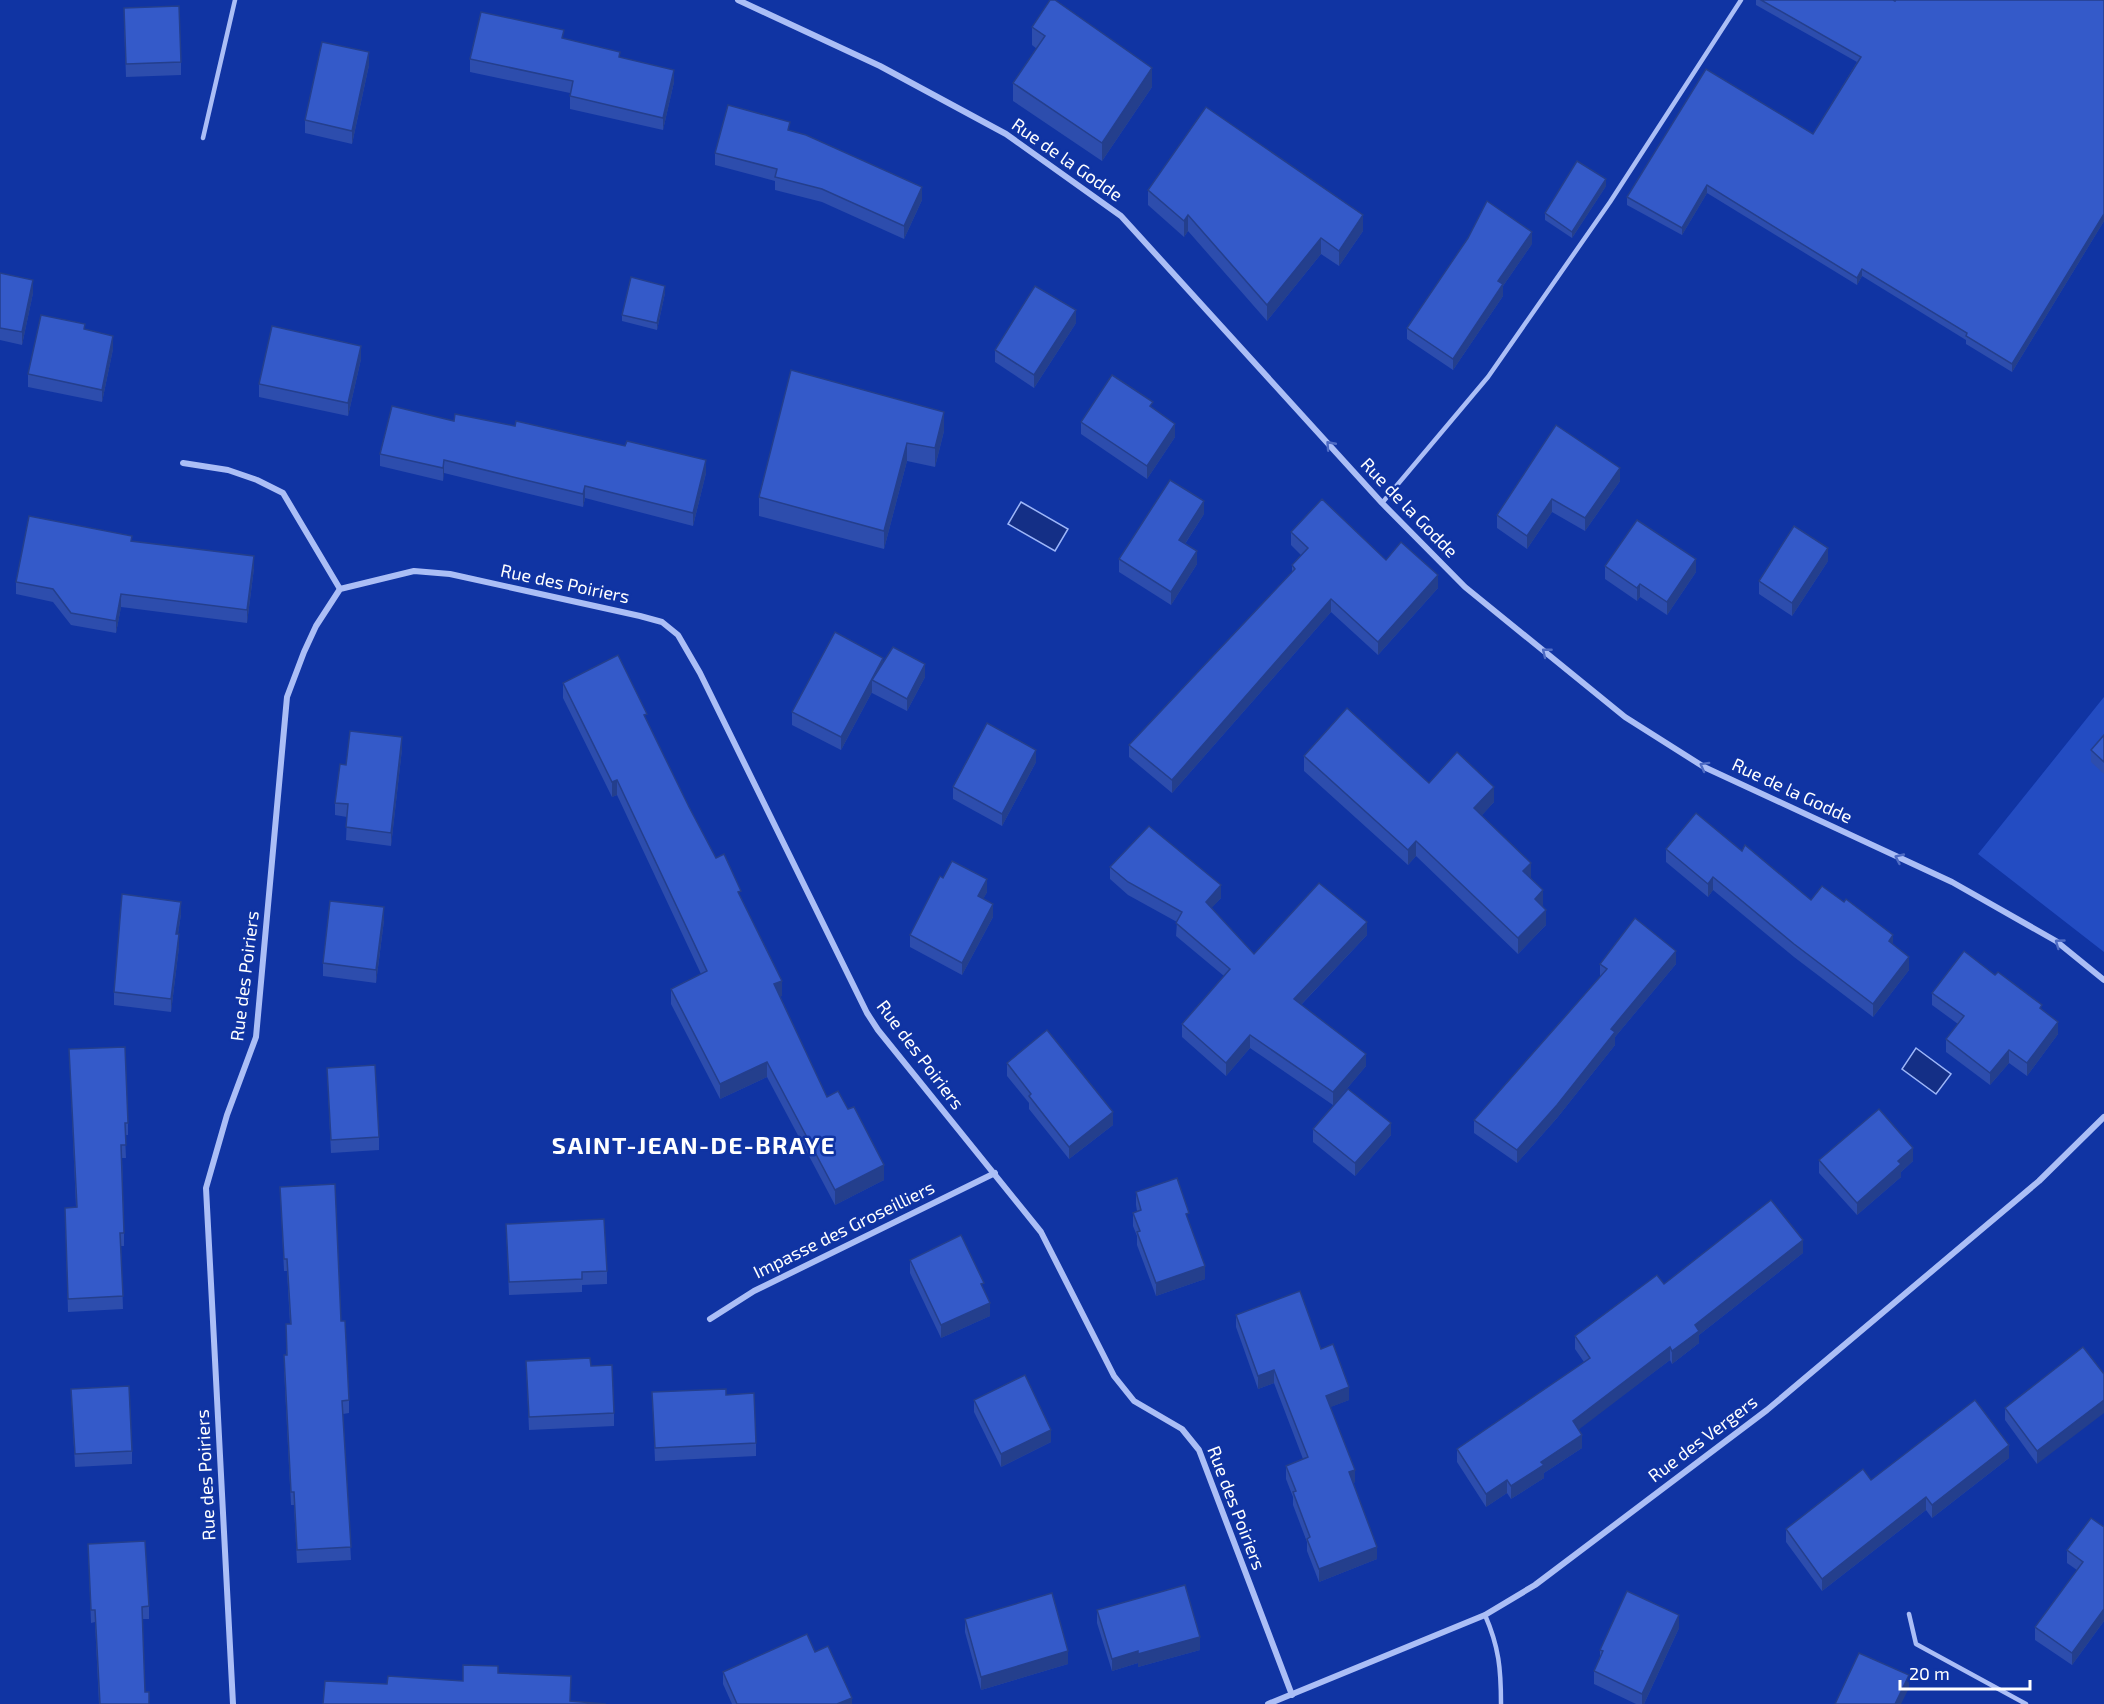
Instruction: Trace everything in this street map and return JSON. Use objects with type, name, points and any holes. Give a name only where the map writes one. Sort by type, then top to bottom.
[{"type":"street","name":"Rue de la Godde","points":[[738,0],[880,66],[1006,134],[1121,216],[1382,503],[1465,587],[1625,717],[1704,767],[1952,882],[2056,940],[2104,980]]},
{"type":"street","points":[[183,463],[228,470],[257,480],[283,493],[340,589]]},
{"type":"street","name":"Rue des Poiriers","points":[[233,1704],[206,1188],[227,1115],[256,1036],[287,697],[316,626],[340,589],[414,571],[450,574],[640,615],[662,622],[678,635],[700,673],[867,1012],[878,1030],[1041,1232],[1114,1376],[1134,1401],[1182,1429],[1199,1450],[1292,1695]]},
{"type":"street","name":"Rue des Vergers","points":[[1268,1704],[1485,1615],[1535,1585],[1767,1410],[2039,1180],[2104,1117]]},
{"type":"street","name":"Impasse des Groseilliers","points":[[710,1319],[754,1291],[995,1173]]},
{"type":"lane","points":[[203,138],[235,0]]},
{"type":"lane","points":[[1382,503],[1488,377],[1610,202],[1741,0]]},
{"type":"lane","points":[[1909,1614],[1916,1644],[2026,1704]]},
{"type":"lane","points":[[1485,1615],[1495,1639],[1501,1667],[1502,1704]]},
{"type":"shaded area","points":[[1021,502],[1068,529],[1055,551],[1008,524]]},
{"type":"shaded area","points":[[2104,697],[2104,952],[1978,854]]},
{"type":"shaded area","points":[[1916,1048],[1951,1074],[1936,1094],[1902,1069]]},
{"type":"building","points":[[1050,0],[1055,0],[1152,68],[1102,143],[1013,83],[1045,36],[1032,27]]},
{"type":"building","points":[[1761,0],[2104,0],[2104,214],[2012,364],[1966,336],[1967,333],[1862,269],[1857,278],[1707,185],[1682,228],[1627,197],[1706,69],[1813,134],[1861,57]]},
{"type":"building","points":[[179,6],[181,62],[126,64],[124,8]]},
{"type":"building","points":[[481,12],[564,30],[562,38],[620,52],[619,57],[674,70],[663,118],[570,96],[573,81],[470,59]]},
{"type":"building","points":[[322,42],[369,52],[352,131],[305,120]]},
{"type":"building","points":[[728,105],[790,122],[788,130],[806,135],[922,187],[904,226],[822,189],[775,177],[777,169],[715,153]]},
{"type":"building","points":[[1206,107],[1363,215],[1339,251],[1321,238],[1267,305],[1188,215],[1184,221],[1148,190]]},
{"type":"building","points":[[1577,161],[1606,179],[1572,232],[1545,213]]},
{"type":"building","points":[[1487,201],[1532,232],[1498,281],[1503,284],[1453,359],[1407,328],[1468,238]]},
{"type":"building","points":[[0,273],[33,280],[22,332],[0,328]]},
{"type":"building","points":[[631,277],[665,286],[657,323],[622,315]]},
{"type":"building","points":[[1035,286],[1076,310],[1034,375],[995,350]]},
{"type":"building","points":[[41,315],[85,324],[84,329],[113,336],[102,390],[28,374]]},
{"type":"building","points":[[272,326],[361,346],[348,403],[259,384]]},
{"type":"building","points":[[791,370],[944,412],[935,448],[907,443],[884,531],[759,497]]},
{"type":"building","points":[[1112,375],[1153,402],[1150,406],[1175,424],[1147,466],[1081,422]]},
{"type":"building","points":[[392,406],[454,421],[455,414],[515,426],[516,421],[625,446],[627,441],[706,460],[693,513],[585,486],[583,494],[444,460],[443,468],[380,454]]},
{"type":"building","points":[[1556,425],[1620,468],[1585,518],[1552,499],[1527,536],[1497,515]]},
{"type":"building","points":[[1170,480],[1204,501],[1179,540],[1197,551],[1171,592],[1119,559]]},
{"type":"building","points":[[1322,499],[1386,560],[1401,542],[1438,575],[1378,642],[1331,599],[1172,780],[1129,745],[1295,569],[1292,565],[1308,548],[1291,532]]},
{"type":"building","points":[[29,516],[132,536],[131,541],[254,556],[247,610],[121,594],[116,621],[71,613],[53,589],[16,582]]},
{"type":"building","points":[[1637,520],[1696,559],[1667,602],[1640,584],[1637,588],[1605,566]]},
{"type":"building","points":[[1794,526],[1828,548],[1792,603],[1759,581]]},
{"type":"building","points":[[835,632],[883,658],[841,737],[792,712]]},
{"type":"building","points":[[893,647],[925,664],[907,699],[872,680]]},
{"type":"building","points":[[618,655],[647,714],[644,715],[716,858],[724,854],[741,891],[738,892],[782,981],[774,984],[827,1097],[838,1091],[848,1109],[854,1107],[884,1165],[835,1190],[767,1062],[720,1084],[671,989],[707,971],[617,780],[612,782],[563,683]]},
{"type":"building","points":[[1347,708],[1429,783],[1457,752],[1494,787],[1474,808],[1531,863],[1523,871],[1543,890],[1535,899],[1546,910],[1518,938],[1416,841],[1408,850],[1304,756]]},
{"type":"building","points":[[987,723],[1036,750],[1002,814],[953,787]]},
{"type":"building","points":[[350,731],[402,737],[391,833],[346,827],[348,804],[335,803],[340,764],[346,765]]},
{"type":"building","points":[[2104,735],[2104,762],[2091,750]]},
{"type":"building","points":[[1696,813],[1742,851],[1745,845],[1811,900],[1822,886],[1844,902],[1846,899],[1893,935],[1889,941],[1909,957],[1873,1004],[1794,944],[1713,877],[1708,884],[1666,849]]},
{"type":"building","points":[[1149,826],[1221,885],[1206,902],[1254,954],[1319,883],[1367,922],[1294,999],[1366,1054],[1333,1092],[1250,1035],[1226,1063],[1182,1024],[1230,969],[1176,923],[1182,912],[1128,882],[1110,867]]},
{"type":"building","points":[[952,861],[987,879],[978,896],[993,904],[962,963],[910,935],[940,876],[943,878]]},
{"type":"building","points":[[122,894],[181,902],[171,999],[114,992]]},
{"type":"building","points":[[330,901],[384,907],[376,970],[323,963]]},
{"type":"building","points":[[1635,918],[1676,951],[1611,1029],[1615,1032],[1557,1105],[1517,1150],[1474,1120],[1607,969],[1600,964]]},
{"type":"building","points":[[1964,951],[1995,975],[1998,972],[2042,1005],[2040,1008],[2058,1022],[2027,1063],[2009,1050],[1990,1073],[1946,1039],[1964,1016],[1932,993]]},
{"type":"building","points":[[1047,1030],[1113,1112],[1069,1147],[1029,1096],[1031,1094],[1007,1063]]},
{"type":"building","points":[[125,1047],[128,1123],[125,1123],[126,1145],[121,1145],[124,1233],[120,1233],[123,1296],[68,1299],[65,1208],[77,1207],[69,1049]]},
{"type":"building","points":[[375,1065],[379,1137],[331,1140],[327,1068]]},
{"type":"building","points":[[1348,1089],[1391,1123],[1355,1163],[1313,1129]]},
{"type":"building","points":[[1879,1109],[1913,1148],[1898,1161],[1901,1164],[1857,1203],[1819,1160]]},
{"type":"building","points":[[1177,1178],[1189,1213],[1186,1214],[1205,1266],[1156,1283],[1137,1232],[1140,1231],[1133,1213],[1141,1210],[1136,1192]]},
{"type":"building","points":[[335,1184],[341,1321],[345,1321],[349,1400],[342,1401],[351,1547],[297,1550],[294,1492],[291,1492],[284,1355],[287,1355],[286,1324],[291,1324],[280,1187]]},
{"type":"building","points":[[1771,1200],[1803,1240],[1695,1325],[1699,1331],[1672,1351],[1670,1347],[1573,1421],[1582,1435],[1541,1462],[1544,1465],[1511,1486],[1507,1480],[1486,1494],[1457,1449],[1590,1358],[1575,1336],[1657,1275],[1664,1284]]},
{"type":"building","points":[[604,1219],[607,1271],[582,1272],[582,1279],[509,1282],[506,1224]]},
{"type":"building","points":[[961,1235],[984,1283],[981,1284],[990,1303],[941,1325],[910,1260]]},
{"type":"building","points":[[1300,1291],[1321,1349],[1333,1344],[1349,1387],[1326,1396],[1355,1470],[1349,1472],[1377,1547],[1319,1569],[1307,1539],[1310,1537],[1286,1466],[1308,1457],[1274,1370],[1258,1376],[1236,1315]]},
{"type":"building","points":[[2083,1347],[2104,1374],[2104,1400],[2037,1451],[2005,1408]]},
{"type":"building","points":[[590,1358],[591,1366],[612,1365],[614,1413],[529,1417],[526,1361]]},
{"type":"building","points":[[1025,1375],[1051,1430],[1001,1454],[974,1400]]},
{"type":"building","points":[[129,1386],[132,1451],[75,1454],[71,1389]]},
{"type":"building","points":[[726,1389],[726,1395],[754,1393],[756,1443],[655,1448],[652,1392]]},
{"type":"building","points":[[1975,1400],[2009,1445],[1932,1505],[1926,1497],[1822,1579],[1786,1529],[1863,1469],[1871,1480]]},
{"type":"building","points":[[2091,1518],[2104,1527],[2104,1609],[2072,1653],[2035,1627],[2083,1562],[2067,1550]]},
{"type":"building","points":[[145,1541],[149,1606],[142,1607],[145,1692],[149,1692],[149,1704],[100,1704],[95,1610],[91,1610],[88,1544]]},
{"type":"building","points":[[1185,1585],[1200,1637],[1112,1659],[1097,1610]]},
{"type":"building","points":[[1627,1591],[1679,1615],[1642,1694],[1594,1671],[1603,1651],[1600,1650]]},
{"type":"building","points":[[1052,1593],[1068,1651],[981,1677],[965,1619]]},
{"type":"building","points":[[807,1634],[815,1652],[828,1646],[852,1698],[837,1704],[737,1704],[723,1672]]},
{"type":"building","points":[[1859,1653],[1909,1675],[1895,1704],[1835,1704]]},
{"type":"building","points":[[463,1665],[498,1666],[498,1673],[571,1676],[570,1701],[606,1704],[323,1704],[325,1681],[387,1684],[388,1676],[463,1681]]},
{"type":"district","name":"SAINT-JEAN-DE-BRAYE","points":[[694,1146]]}]
